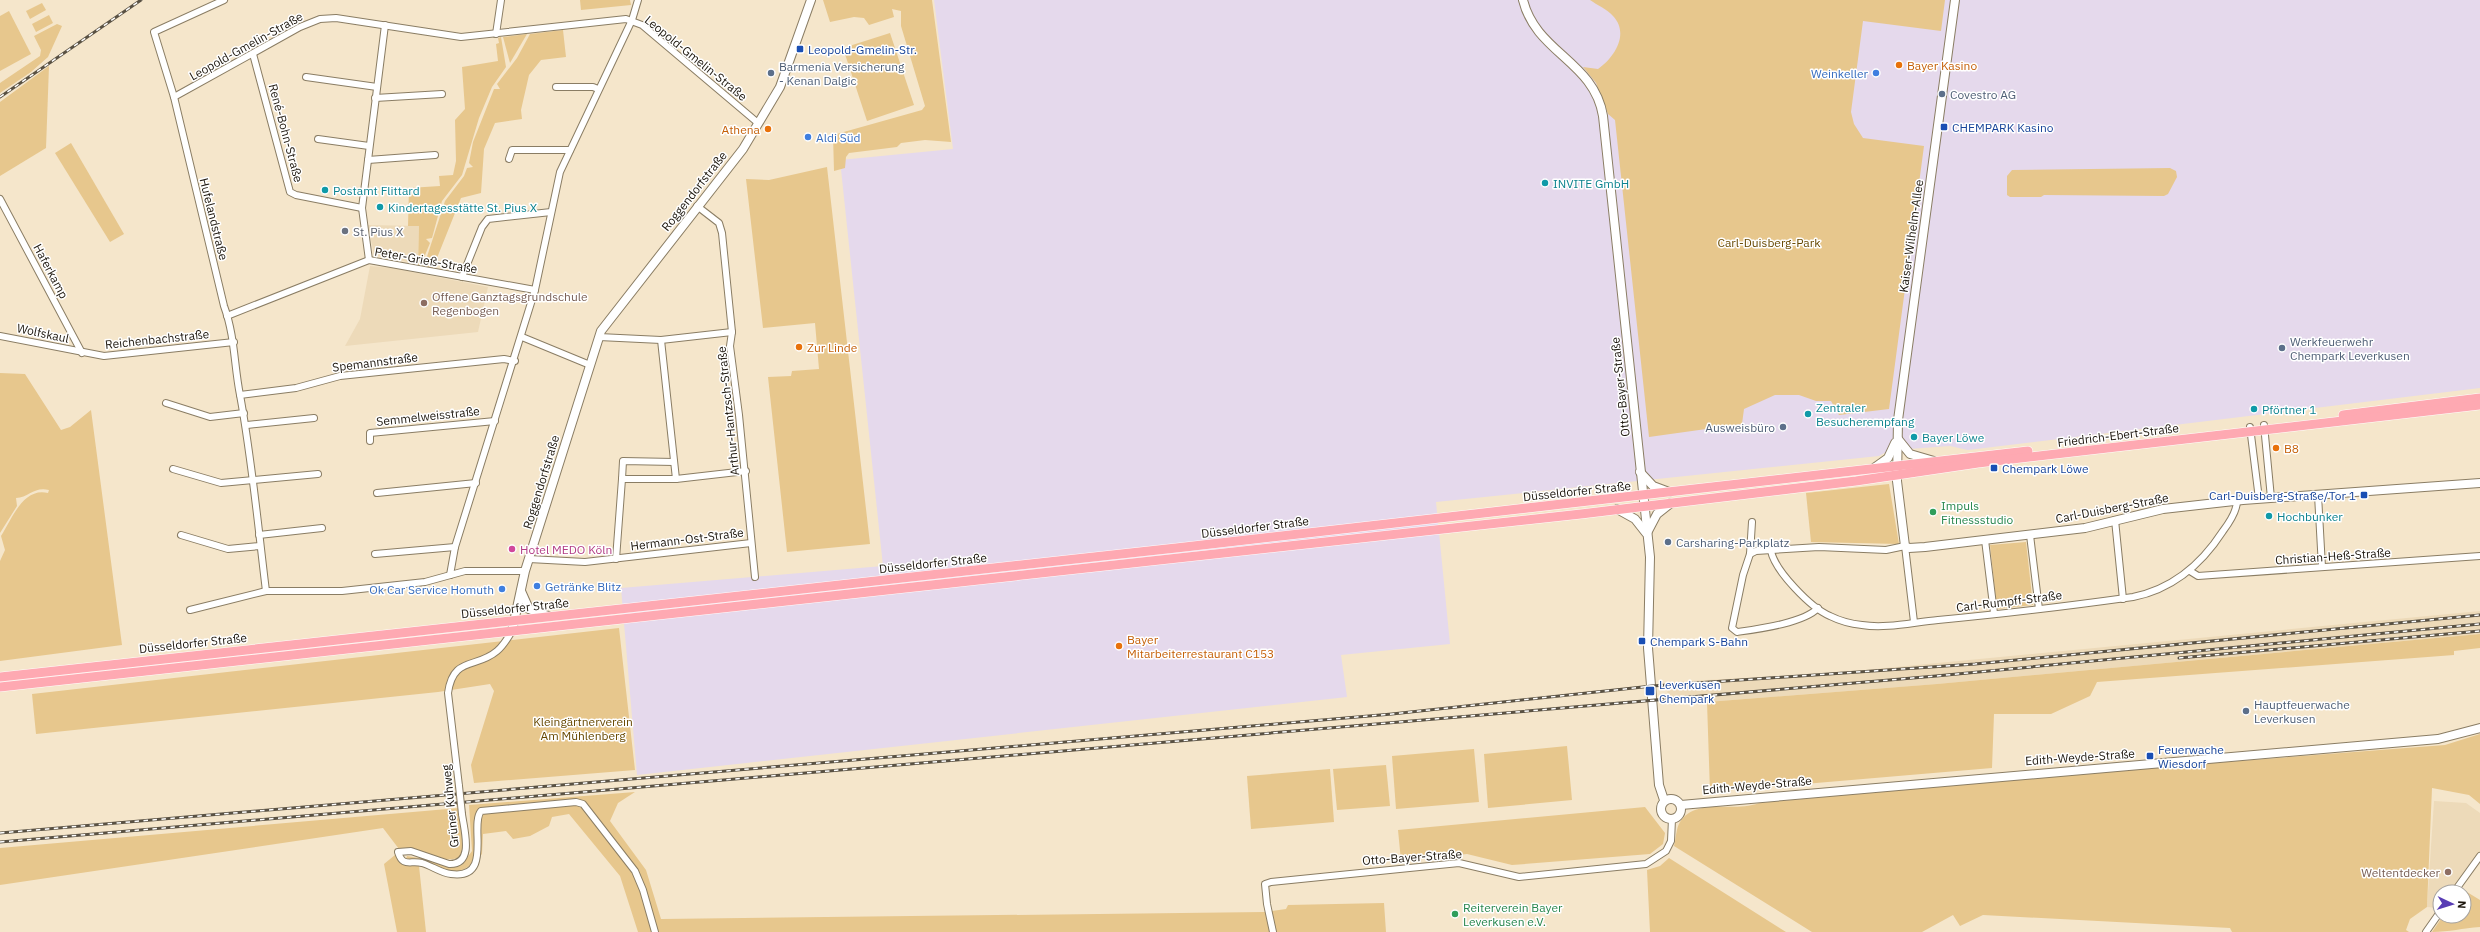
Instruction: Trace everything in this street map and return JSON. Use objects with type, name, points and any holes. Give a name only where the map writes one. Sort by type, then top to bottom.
[{"type":"main road","name":"Friedrich-Ebert-Straße","points":[[1760,491],[1897,471],[1978,463],[2251,429],[2480,398]]},
{"type":"main road","name":"Friedrich-Ebert-Straße","points":[[2264,427],[2480,405]]},
{"type":"main road","name":"Friedrich-Ebert-Straße","points":[[1935,462],[2251,429]]},
{"type":"main road","points":[[1897,471],[1935,462]]},
{"type":"main road","name":"Friedrich-Ebert-Straße","points":[[1868,470],[1897,471]]},
{"type":"main road","name":"Düsseldorfer Straße","points":[[0,677],[1054,562],[1868,470]]},
{"type":"main road","name":"Düsseldorfer Straße","points":[[0,688],[1671,503],[1760,491]]},
{"type":"main road","points":[[1330,530],[1331,540]]},
{"type":"main road","points":[[1054,562],[1055,571]]},
{"type":"street","name":"Hufelandstraße","points":[[224,0],[154,32],[174,97],[234,342],[240,395],[247,425],[266,591]]},
{"type":"street","points":[[496,34],[501,0]]},
{"type":"street","name":"Semmelweisstraße","points":[[450,575],[455,547],[515,361],[535,290],[557,181],[598,89],[632,20],[638,0]]},
{"type":"street","name":"Roggendorfstraße","points":[[512,631],[525,571],[598,337],[610,316],[742,149],[784,79],[811,0]]},
{"type":"street","name":"Otto-Bayer-Straße","points":[[1523,0],[1537,31],[1545,42],[1585,76],[1597,95],[1602,109],[1626,321],[1647,533],[1650,577],[1648,648],[1659,785],[1664,800]]},
{"type":"street","name":"Kaiser-Wilhelm-Allee","points":[[1905,546],[1897,471],[1897,436],[1955,0]]},
{"type":"street","name":"Leopold-Gmelin-Straße","points":[[174,97],[254,54],[300,27],[320,19],[336,18],[461,37],[632,20],[642,25],[758,123]]},
{"type":"street","points":[[369,260],[362,208],[384,25]]},
{"type":"street","name":"René-Bohn-Straße","points":[[254,54],[290,192],[296,195],[362,208]]},
{"type":"street","points":[[306,78],[377,87]]},
{"type":"street","points":[[556,87],[593,86],[598,89]]},
{"type":"street","points":[[375,98],[442,94]]},
{"type":"street","points":[[318,138],[369,146]]},
{"type":"street","points":[[509,159],[512,150],[570,150]]},
{"type":"street","points":[[368,160],[435,155]]},
{"type":"street","name":"Haferkamp","points":[[0,199],[82,353]]},
{"type":"street","name":"Arthur-Hantzsch-Straße","points":[[697,206],[719,222],[722,233],[732,332],[730,346],[746,471],[755,577]]},
{"type":"street","points":[[462,277],[482,227],[488,219],[551,212]]},
{"type":"street","name":"Peter-Grieß-Straße","points":[[227,316],[369,260],[535,290]]},
{"type":"street","points":[[598,337],[661,340],[732,332]]},
{"type":"street","name":"Wolfskaul","points":[[0,336],[82,353]]},
{"type":"street","points":[[522,337],[590,365]]},
{"type":"street","points":[[661,340],[676,478]]},
{"type":"street","name":"Reichenbachstraße","points":[[82,353],[104,356],[124,355],[234,342]]},
{"type":"street","name":"Spemannstraße","points":[[240,395],[296,388],[340,376],[504,359],[515,361]]},
{"type":"street","points":[[166,403],[210,417],[244,413]]},
{"type":"street","points":[[247,425],[314,418]]},
{"type":"street","name":"Semmelweisstraße","points":[[370,441],[370,433],[495,422]]},
{"type":"street","points":[[2264,427],[2271,498]]},
{"type":"street","points":[[2251,429],[2259,499]]},
{"type":"street","points":[[1897,436],[1907,452],[1935,462]]},
{"type":"street","points":[[1868,470],[1884,463],[1888,458],[1897,436]]},
{"type":"street","points":[[616,559],[623,461],[674,462]]},
{"type":"street","points":[[173,469],[221,483],[318,474]]},
{"type":"street","points":[[622,479],[676,478],[746,471]]},
{"type":"street","points":[[1640,472],[1653,486],[1671,493]]},
{"type":"street","points":[[377,493],[476,483]]},
{"type":"street","name":"Carl-Duisberg-Straße","points":[[1750,554],[1756,551],[1819,547],[1886,550],[1905,546],[1909,548],[1925,547],[2085,528],[2163,509],[2271,498],[2480,483]]},
{"type":"street","points":[[2318,495],[2322,567]]},
{"type":"street","name":"Carl-Rumpff-Straße","points":[[1771,551],[1773,560],[1779,569],[1818,608],[1830,616],[1863,626],[2039,609],[2123,599],[2143,595],[2161,588],[2190,570],[2213,547],[2230,521],[2237,501]]},
{"type":"street","points":[[1617,509],[1635,519],[1647,533],[1657,514],[1671,503]]},
{"type":"street","points":[[2115,520],[2123,599]]},
{"type":"street","points":[[1752,522],[1750,554],[1743,576],[1732,628],[1737,632],[1779,624],[1813,613],[1818,608]]},
{"type":"street","points":[[259,535],[322,528]]},
{"type":"street","points":[[181,535],[228,549],[260,546]]},
{"type":"street","points":[[2030,535],[2039,609]]},
{"type":"street","points":[[1985,540],[1994,613]]},
{"type":"street","name":"Hermann-Ost-Straße","points":[[529,559],[573,562],[616,559],[751,543]]},
{"type":"street","points":[[1905,546],[1914,622]]},
{"type":"street","points":[[375,554],[455,547]]},
{"type":"street","name":"Christian-Heß-Straße","points":[[2190,570],[2198,576],[2480,556]]},
{"type":"street","points":[[190,610],[266,591],[342,591],[425,582],[465,571],[525,571]]},
{"type":"street","points":[[521,590],[529,609],[550,616]]},
{"type":"street","name":"Grüner Kuhweg","points":[[512,631],[496,652],[457,670],[450,680],[448,693],[467,851],[462,860],[456,864],[449,864],[406,851],[398,852],[401,860],[407,864],[422,863],[448,874],[461,874],[471,868],[477,858],[477,818],[481,812],[576,802],[583,804],[635,871],[643,890],[655,932]]},
{"type":"street","name":"Edith-Weyde-Straße","points":[[1681,805],[2438,739],[2480,728]]},
{"type":"street","points":[[1672,798],[1681,805],[1681,813],[1672,819],[1666,818],[1662,814],[1661,806],[1664,800],[1672,798]]},
{"type":"street","name":"Otto-Bayer-Straße","points":[[1274,932],[1267,904],[1265,884],[1459,863],[1489,872],[1519,877],[1646,864],[1666,850],[1671,841],[1672,819]]},
{"type":"street","points":[[2460,884],[2480,856]]},
{"type":"street","points":[[2426,932],[2432,923]]},
{"type":"shaded area","points":[[934,0],[2480,0],[2480,388],[1968,450],[1950,446],[1909,449],[1904,442],[1879,456],[1436,502],[1450,644],[1341,655],[1347,697],[637,775],[621,588],[883,566],[840,160],[953,149]]},
{"type":"shaded area","points":[[368,225],[419,226],[418,264],[374,255]]},
{"type":"shaded area","name":"Offene Ganztagsgrundschule Regenbogen","points":[[370,266],[392,268],[488,287],[478,332],[345,346],[360,319]]},
{"type":"shaded area","points":[[2480,611],[2480,634],[1937,684],[1668,705],[1667,682],[1823,674]]},
{"type":"shaded area","name":"Weltentdecker","points":[[2434,801],[2466,803],[2480,813],[2480,852],[2458,884],[2432,884],[2432,907],[2427,907]]},
{"type":"green space","points":[[580,0],[630,0],[631,5],[581,10]]},
{"type":"green space","points":[[823,0],[932,0],[951,142],[925,140],[901,143],[897,147],[849,153],[846,157],[845,168],[834,171],[833,135],[922,110],[925,106],[901,26],[901,11],[892,9],[894,17],[869,25],[864,18],[854,17],[830,22]]},
{"type":"green space","name":"Carl-Duisberg-Park","points":[[1590,0],[1945,0],[1941,31],[1863,21],[1851,112],[1854,124],[1863,138],[1924,146],[1889,409],[1839,415],[1831,401],[1816,401],[1799,395],[1775,395],[1744,409],[1742,424],[1649,437],[1615,120],[1608,114],[1596,83],[1583,67],[1598,69],[1609,59],[1618,45],[1620,30],[1618,23],[1611,14]]},
{"type":"green space","points":[[42,3],[46,10],[30,19],[26,11]]},
{"type":"green space","points":[[9,11],[31,54],[0,71],[0,16]]},
{"type":"green space","points":[[49,15],[53,23],[36,32],[32,24]]},
{"type":"green space","points":[[57,24],[62,26],[48,57],[31,72],[0,93],[0,83],[40,56],[41,50],[34,36]]},
{"type":"green space","points":[[563,30],[566,57],[541,60],[529,75],[521,110],[522,119],[495,123],[484,149],[481,193],[461,198],[433,268],[424,266],[445,201],[464,176],[467,168],[473,167],[469,163],[473,142],[494,89],[500,89],[497,84],[517,58],[530,34]]},
{"type":"green space","points":[[890,33],[914,105],[867,121],[843,48]]},
{"type":"green space","points":[[527,34],[510,63],[503,37]]},
{"type":"green space","points":[[501,37],[506,67],[492,87],[479,118],[462,175],[442,201],[432,238],[426,239],[430,243],[421,265],[418,265],[419,226],[408,226],[409,188],[440,186],[439,176],[453,175],[456,161],[455,120],[465,109],[462,67],[498,61],[496,44],[499,43],[498,38]]},
{"type":"green space","points":[[49,66],[46,148],[0,176],[0,102]]},
{"type":"green space","points":[[71,143],[124,234],[110,242],[55,153]]},
{"type":"green space","points":[[827,167],[870,544],[787,552],[768,377],[791,376],[792,371],[819,369],[815,323],[763,328],[746,179],[769,180]]},
{"type":"green space","points":[[2170,168],[2176,171],[2177,177],[2168,194],[2164,196],[2044,195],[2041,197],[2010,197],[2007,195],[2007,176],[2012,170]]},
{"type":"green space","points":[[0,373],[25,374],[61,430],[70,427],[91,410],[122,645],[0,661],[0,561],[5,550],[1,536],[14,513],[25,499],[39,492],[48,493],[49,490],[40,489],[25,496],[16,498],[17,506],[0,533]]},
{"type":"green space","points":[[1889,484],[1899,544],[1811,542],[1806,493]]},
{"type":"green space","points":[[2026,542],[2033,605],[1997,609],[1990,545]]},
{"type":"green space","name":"Kleingärtnerverein Am Mühlenberg","points":[[619,628],[635,770],[474,783],[471,765],[494,691],[490,684],[438,692],[36,734],[32,694]]},
{"type":"green space","points":[[2480,634],[2480,648],[2454,651],[2454,655],[2097,682],[2090,696],[2051,714],[1994,714],[1992,768],[1710,792],[1707,702],[1937,684]]},
{"type":"green space","points":[[2480,734],[2480,804],[2469,795],[2432,788],[2427,907],[2410,919],[2406,930],[2409,932],[2232,932],[2230,928],[1983,915],[1960,926],[1953,915],[1922,932],[1812,932],[1674,846],[1680,822],[1687,814],[1705,808],[1749,806],[1759,803],[2083,773],[2445,745]]},
{"type":"green space","points":[[1567,746],[1572,800],[1488,808],[1484,754]]},
{"type":"green space","points":[[1474,749],[1479,802],[1396,809],[1392,756]]},
{"type":"green space","points":[[1386,765],[1390,806],[1337,810],[1333,769]]},
{"type":"green space","points":[[1330,769],[1334,822],[1251,829],[1247,776]]},
{"type":"green space","points":[[635,792],[618,803],[610,821],[646,870],[661,919],[1264,912],[1286,909],[1288,905],[1384,903],[1386,932],[638,932],[620,876],[569,814],[552,817],[549,826],[530,836],[513,839],[506,831],[483,834],[482,854],[476,861],[458,872],[453,873],[405,861],[407,856],[425,859],[447,867],[462,865],[472,851],[469,805]]},
{"type":"green space","points":[[1645,807],[1665,833],[1663,844],[1650,854],[1512,865],[1467,854],[1401,861],[1398,830]]},
{"type":"green space","points":[[459,808],[465,843],[463,856],[455,859],[439,858],[399,849],[383,828],[0,885],[0,848]]},
{"type":"green space","points":[[397,855],[403,865],[419,866],[426,932],[397,932],[384,864]]},
{"type":"green space","points":[[1669,858],[1786,932],[1650,932],[1647,870],[1660,866]]},
{"type":"green space","points":[[2472,895],[2480,900],[2480,927],[2432,932],[2438,924],[2472,924]]},
{"type":"railway","points":[[0,97],[141,0]]},
{"type":"railway","points":[[0,833],[1392,714],[1652,686],[1975,664],[2480,615]]},
{"type":"railway","points":[[0,842],[1936,676],[2480,624]]},
{"type":"railway","points":[[2179,658],[2480,631]]},
{"type":"place","name":"Leopold-Gmelin-Str.","points":[[800,49]]},
{"type":"place","name":"Bayer Kasino","points":[[1899,65]]},
{"type":"place","name":"Barmenia Versicherung - Kenan Dalgic","points":[[771,73]]},
{"type":"place","name":"Weinkeller","points":[[1876,73]]},
{"type":"place","name":"Covestro AG","points":[[1942,94]]},
{"type":"place","name":"CHEMPARK Kasino","points":[[1944,127]]},
{"type":"place","name":"Athena","points":[[768,129]]},
{"type":"place","name":"Aldi Süd","points":[[808,137]]},
{"type":"place","name":"INVITE GmbH","points":[[1545,183]]},
{"type":"place","name":"Postamt Flittard","points":[[325,190]]},
{"type":"place","name":"Kindertagesstätte St. Pius X","points":[[380,207]]},
{"type":"place","name":"St. Pius X","points":[[345,231]]},
{"type":"place","name":"Offene Ganztagsgrundschule Regenbogen","points":[[424,303]]},
{"type":"place","name":"Zur Linde","points":[[799,347]]},
{"type":"place","name":"Werkfeuerwehr Chempark Leverkusen","points":[[2282,348]]},
{"type":"place","name":"Pförtner 1","points":[[2254,409]]},
{"type":"place","name":"Zentraler Besucherempfang","points":[[1808,414]]},
{"type":"place","name":"Ausweisbüro","points":[[1783,427]]},
{"type":"place","name":"Bayer Löwe","points":[[1914,437]]},
{"type":"place","name":"B8","points":[[2276,448]]},
{"type":"place","name":"Chempark Löwe","points":[[1994,468]]},
{"type":"place","name":"Carl-Duisberg-Straße/Tor 1","points":[[2364,495]]},
{"type":"place","name":"Impuls Fitnessstudio","points":[[1933,512]]},
{"type":"place","name":"Hochbunker","points":[[2269,516]]},
{"type":"place","name":"Carsharing-Parkplatz","points":[[1668,542]]},
{"type":"place","name":"Hotel MEDO Köln","points":[[512,549]]},
{"type":"place","name":"Getränke Blitz","points":[[537,586]]},
{"type":"place","name":"Ok Car Service Homuth","points":[[502,589]]},
{"type":"place","name":"Chempark S-Bahn","points":[[1642,641]]},
{"type":"place","name":"Bayer Mitarbeiterrestaurant C153","points":[[1119,646]]},
{"type":"place","name":"Leverkusen Chempark","points":[[1650,691]]},
{"type":"place","name":"Hauptfeuerwache Leverkusen","points":[[2246,711]]},
{"type":"place","name":"Feuerwache Wiesdorf","points":[[2150,756]]},
{"type":"place","name":"Weltentdecker","points":[[2448,872]]},
{"type":"place","name":"Reiterverein Bayer Leverkusen e.V.","points":[[1455,914]]}]
